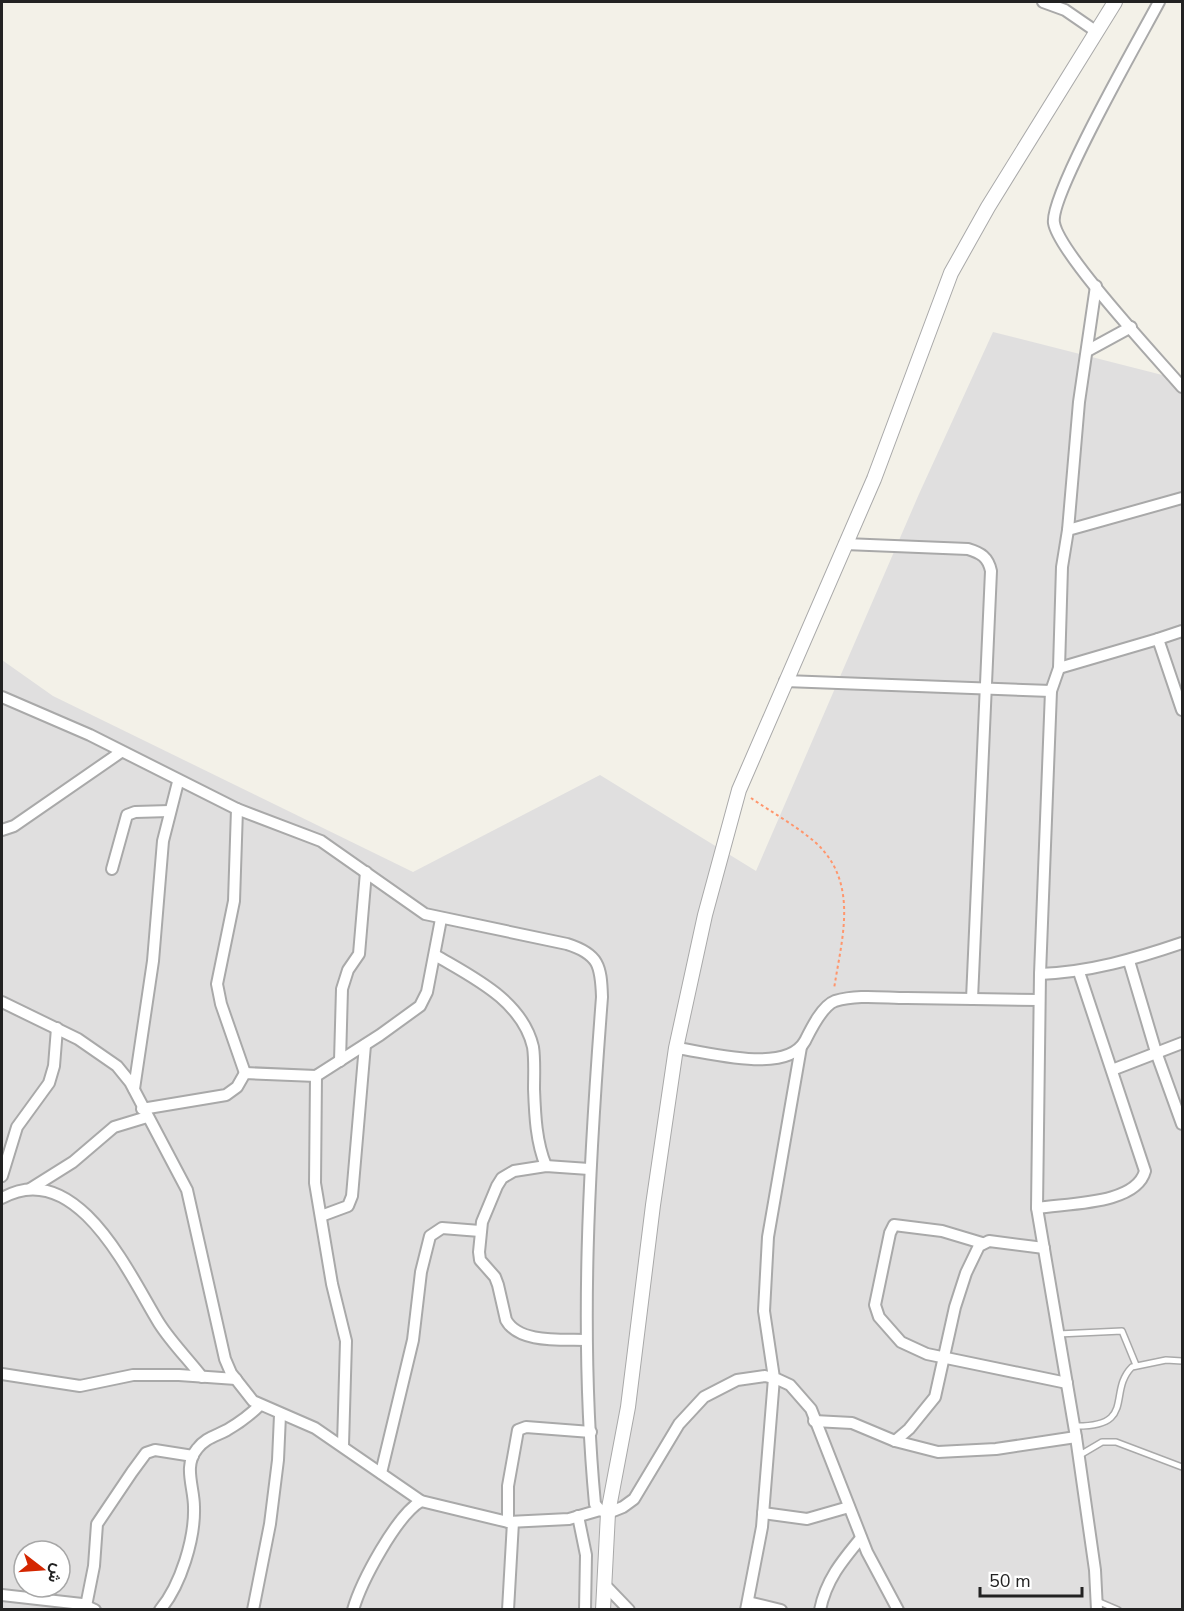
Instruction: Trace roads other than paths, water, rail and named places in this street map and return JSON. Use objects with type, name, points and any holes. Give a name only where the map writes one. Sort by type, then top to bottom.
[{"type":"street","points":[[1043,2],[1065,10],[1097,32]]},
{"type":"street","points":[[603,1610],[604,1512],[628,1407],[653,1205],[676,1048],[705,915],[739,790],[874,479],[951,273],[988,207],[1115,2]]},
{"type":"street","points":[[1159,2],[1065,178],[1054,210],[1053,222],[1058,234],[1096,286],[1182,387]]},
{"type":"street","points":[[1096,286],[1079,402],[1068,530],[1062,567],[1059,668],[1052,691],[1040,974],[1037,1208],[1075,1432],[1095,1570],[1097,1605]]},
{"type":"street","points":[[1087,351],[1131,327]]},
{"type":"street","points":[[1068,530],[1182,498]]},
{"type":"street","points":[[845,544],[968,549],[985,557],[992,571],[972,999]]},
{"type":"street","points":[[1059,668],[1182,631]]},
{"type":"street","points":[[1158,639],[1182,710]]},
{"type":"street","points":[[785,681],[1052,691]]},
{"type":"street","points":[[2,698],[90,735],[178,782],[237,809],[321,841],[425,914],[582,948],[598,963],[602,975],[602,997],[589,1169],[586,1340],[595,1504],[604,1512]]},
{"type":"street","points":[[2,830],[14,826],[121,752]]},
{"type":"street","points":[[134,1090],[153,961],[159,871],[178,782]]},
{"type":"street","points":[[2,1198],[30,1189],[73,1161],[114,1127],[145,1113],[226,1095],[237,1087],[245,1073],[221,1004],[217,984],[234,901],[237,809]]},
{"type":"street","points":[[112,869],[127,815],[135,812],[170,812]]},
{"type":"street","points":[[340,1061],[342,988],[348,970],[356,961],[360,947],[366,872]]},
{"type":"street","points":[[245,1073],[316,1076],[420,1006],[427,992],[441,919]]},
{"type":"street","points":[[1040,974],[1079,972],[1129,961],[1182,944]]},
{"type":"street","points":[[435,955],[505,999],[528,1036],[533,1048],[535,1118],[541,1154],[546,1166]]},
{"type":"street","points":[[1129,961],[1156,1052],[1182,1124]]},
{"type":"street","points":[[1037,1208],[1122,1195],[1138,1185],[1145,1171],[1079,972]]},
{"type":"street","points":[[676,1048],[770,1059],[791,1056],[801,1047],[825,1008],[832,1002],[864,997],[1040,1000]]},
{"type":"street","points":[[2,1002],[57,1028],[117,1066],[134,1090],[177,1167],[187,1190],[225,1359],[236,1379],[253,1401],[280,1415],[315,1428],[343,1445],[421,1501],[510,1522],[537,1522],[623,1507],[634,1498],[679,1425],[704,1397],[737,1380],[765,1376],[774,1378],[790,1385],[811,1408],[814,1421],[861,1538],[897,1610]]},
{"type":"street","points":[[2,1176],[17,1127],[48,1083],[54,1066],[57,1028]]},
{"type":"street","points":[[1112,1070],[1182,1043]]},
{"type":"street","points":[[321,1216],[348,1206],[352,1196],[364,1045]]},
{"type":"street","points":[[781,1610],[747,1606],[764,1513],[774,1378],[764,1311],[768,1237],[801,1047]]},
{"type":"street","points":[[316,1076],[315,1183],[332,1284],[346,1341],[343,1445]]},
{"type":"street","points":[[586,1340],[543,1338],[510,1327],[506,1320],[495,1277],[480,1260],[480,1231],[490,1200],[502,1178],[514,1172],[546,1166],[589,1169]]},
{"type":"street","points":[[30,1189],[53,1194],[78,1207],[100,1229],[127,1265],[160,1324],[202,1377]]},
{"type":"street","points":[[1044,1248],[998,1241],[982,1243],[942,1231],[898,1224],[890,1233],[875,1300],[879,1317],[908,1347],[987,1368],[1067,1383]]},
{"type":"street","points":[[381,1473],[413,1340],[421,1272],[429,1236],[442,1228],[480,1231]]},
{"type":"street","points":[[895,1441],[909,1429],[935,1397],[941,1379],[943,1357],[966,1273],[982,1243]]},
{"type":"street","points":[[2,1374],[80,1386],[133,1375],[236,1379]]},
{"type":"street","points":[[160,1610],[192,1540],[194,1506],[190,1464],[193,1456],[204,1441],[248,1417],[260,1405]]},
{"type":"street","points":[[253,1610],[268,1534],[278,1460],[280,1415]]},
{"type":"street","points":[[814,1421],[852,1423],[919,1449],[951,1452],[996,1449],[1075,1432]]},
{"type":"street","points":[[508,1610],[510,1522],[508,1486],[513,1445],[518,1430],[526,1427],[591,1432]]},
{"type":"street","points":[[2,1595],[90,1608],[95,1529],[111,1501],[146,1453],[163,1450],[193,1456]]},
{"type":"street","points":[[353,1610],[361,1584],[409,1510],[421,1501]]},
{"type":"street","points":[[764,1513],[807,1519],[849,1508]]},
{"type":"street","points":[[578,1516],[586,1555],[585,1610]]},
{"type":"street","points":[[820,1610],[831,1576],[861,1538]]},
{"type":"street","points":[[604,1584],[629,1610]]},
{"type":"lane","points":[[1058,1334],[1122,1331],[1136,1365]]},
{"type":"lane","points":[[1075,1432],[1096,1427],[1109,1418],[1119,1402],[1127,1372],[1136,1365],[1166,1360],[1182,1361]]},
{"type":"lane","points":[[1078,1455],[1102,1442],[1116,1442],[1182,1467]]},
{"type":"lane","points":[[1097,1605],[1118,1610]]}]
